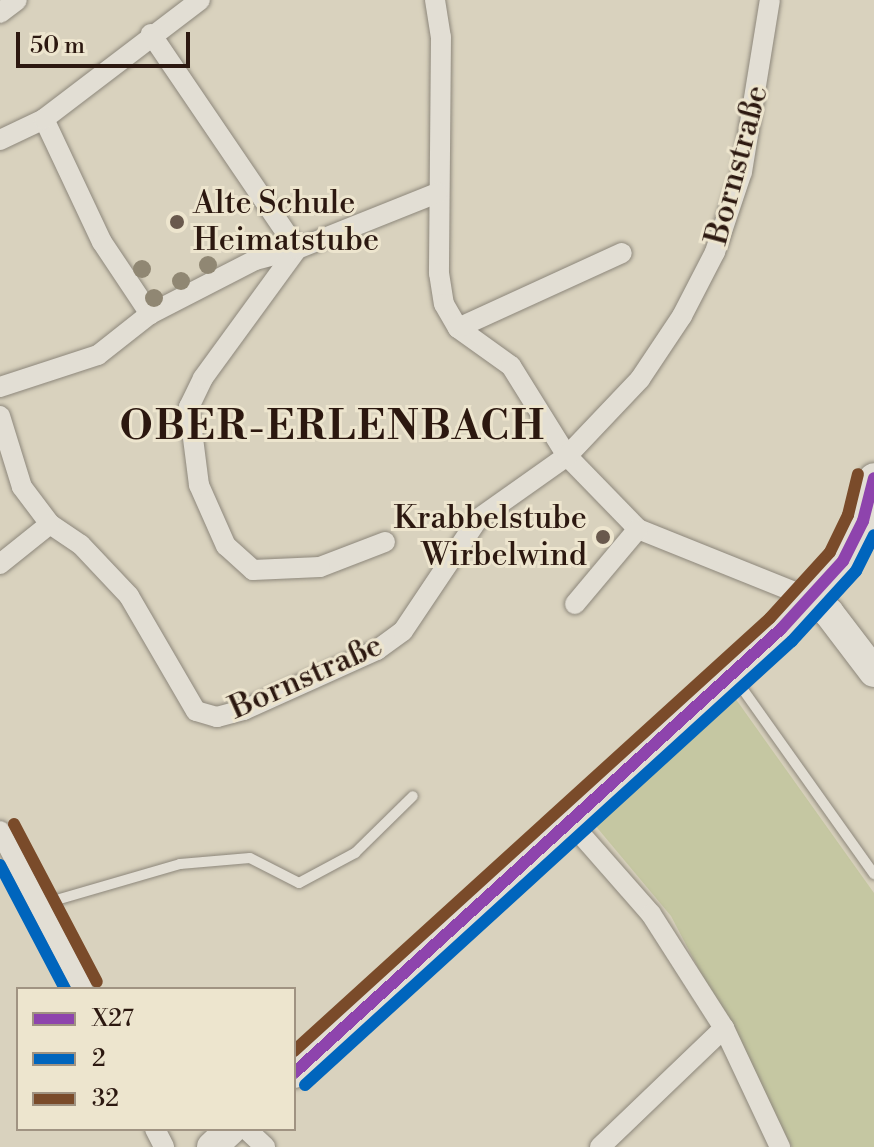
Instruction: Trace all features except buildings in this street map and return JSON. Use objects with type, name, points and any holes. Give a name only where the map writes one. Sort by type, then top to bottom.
[{"type":"street","points":[[0,13],[17,0]]},
{"type":"street","points":[[0,140],[44,119],[151,34],[200,0]]},
{"type":"street","points":[[435,0],[442,123],[437,193],[442,288],[458,328],[511,366],[567,456],[638,529],[810,598],[829,613],[869,657]]},
{"type":"street","name":"Bornstraße","points":[[0,416],[22,487],[50,524],[81,545],[129,596],[182,692],[196,711],[217,717],[273,698],[377,650],[403,631],[478,519],[567,456],[662,348],[715,252],[742,172],[770,0]]},
{"type":"street","points":[[151,34],[297,249]]},
{"type":"street","points":[[44,119],[102,242],[150,314]]},
{"type":"street","points":[[0,387],[98,355],[150,314],[255,260],[297,249],[437,193]]},
{"type":"street","points":[[297,249],[203,378],[189,407],[199,485],[226,546],[253,570],[320,567],[385,542]]},
{"type":"street","points":[[458,328],[622,253]]},
{"type":"street","points":[[296,1071],[733,675],[810,598],[865,537],[874,478]]},
{"type":"street","points":[[0,564],[50,524]]},
{"type":"street","points":[[575,604],[638,529]]},
{"type":"street","points":[[571,823],[651,914],[724,1028],[780,1147]]},
{"type":"street","points":[[0,831],[82,987]]},
{"type":"street","points":[[600,1147],[724,1028]]},
{"type":"street","points":[[212,1147],[229,1131]]},
{"type":"street","points":[[248,1131],[265,1147]]},
{"type":"lane","points":[[733,675],[874,874]]},
{"type":"lane","points":[[39,905],[180,864],[250,858],[299,883],[355,853],[413,796]]},
{"type":"green space","points":[[735,698],[874,893],[874,1147],[792,1147],[671,916],[594,824]]},
{"type":"transit line","name":"32","points":[[296,1049],[770,618],[830,552],[848,515],[858,474]]},
{"type":"transit line","name":"X27","points":[[296,1071],[781,629],[843,561],[863,521],[874,478]]},
{"type":"transit line","name":"2","points":[[305,1085],[792,641],[856,571],[874,535]]},
{"type":"transit line","name":"32","points":[[14,824],[97,982]]},
{"type":"transit line","name":"2","points":[[0,865],[64,987]]},
{"type":"place","name":"Alte Schule Heimatstube","points":[[177,222]]},
{"type":"place","name":"Krabbelstube Wirbelwind","points":[[603,537]]},
{"type":"district","name":"OBER-ERLENBACH","points":[[333,427]]}]
